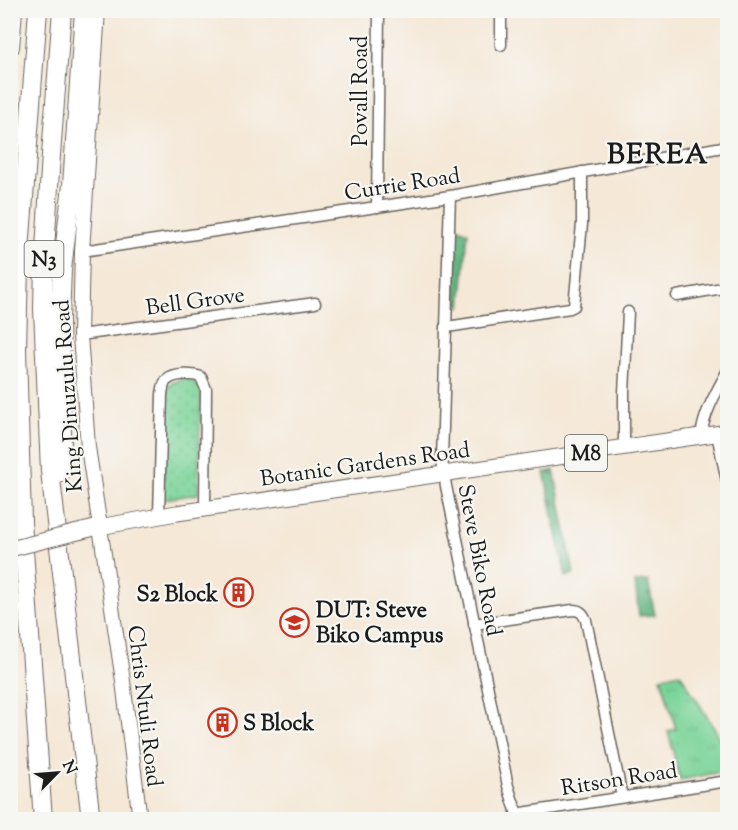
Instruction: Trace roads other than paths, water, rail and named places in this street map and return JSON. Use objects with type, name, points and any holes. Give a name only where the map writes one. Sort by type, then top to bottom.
[{"type":"highway","points":[[10,47],[13,10]]},
{"type":"highway","name":"N3","points":[[38,10],[19,264],[17,349],[22,522],[43,819]]},
{"type":"highway","name":"N3","points":[[62,10],[50,166],[43,309],[50,471],[91,819]]},
{"type":"highway","points":[[54,508],[61,462],[62,270],[73,175],[84,10]]},
{"type":"highway","points":[[10,435],[13,488],[22,522]]},
{"type":"main road","name":"King Dinuzulu Road","points":[[98,10],[82,251],[80,336],[88,447],[99,527]]},
{"type":"main road","name":"Botanic Gardens Road","points":[[10,549],[99,527],[159,516],[722,433]]},
{"type":"main road","name":"Chris Ntuli Road","points":[[99,527],[123,681],[140,819]]},
{"type":"street","name":"Povall Road","points":[[377,207],[379,10]]},
{"type":"street","points":[[501,10],[501,45]]},
{"type":"street","name":"Currie Road","points":[[82,251],[450,196],[728,146]]},
{"type":"street","points":[[447,327],[573,307],[582,224],[582,172]]},
{"type":"street","name":"Steve Biko Road","points":[[450,196],[442,460],[508,786],[517,817]]},
{"type":"street","points":[[677,296],[728,288]]},
{"type":"street","name":"Bell Grove","points":[[80,336],[315,303]]},
{"type":"street","points":[[624,447],[628,312]]},
{"type":"street","points":[[701,436],[706,413],[728,370]]},
{"type":"street","points":[[159,516],[163,385],[171,378],[192,375],[201,377],[206,389],[205,509]]},
{"type":"street","points":[[722,433],[728,486]]},
{"type":"street","points":[[474,624],[573,610],[580,611],[586,620],[622,797]]},
{"type":"street","name":"Ritson Road","points":[[517,817],[622,797],[728,781]]},
{"type":"place","name":"S2 Block","points":[[239,593]]},
{"type":"place","name":"DUT: Steve Biko Campus","points":[[295,622]]},
{"type":"place","name":"S Block","points":[[222,722]]},
{"type":"district","name":"BEREA","points":[[658,153]]}]
